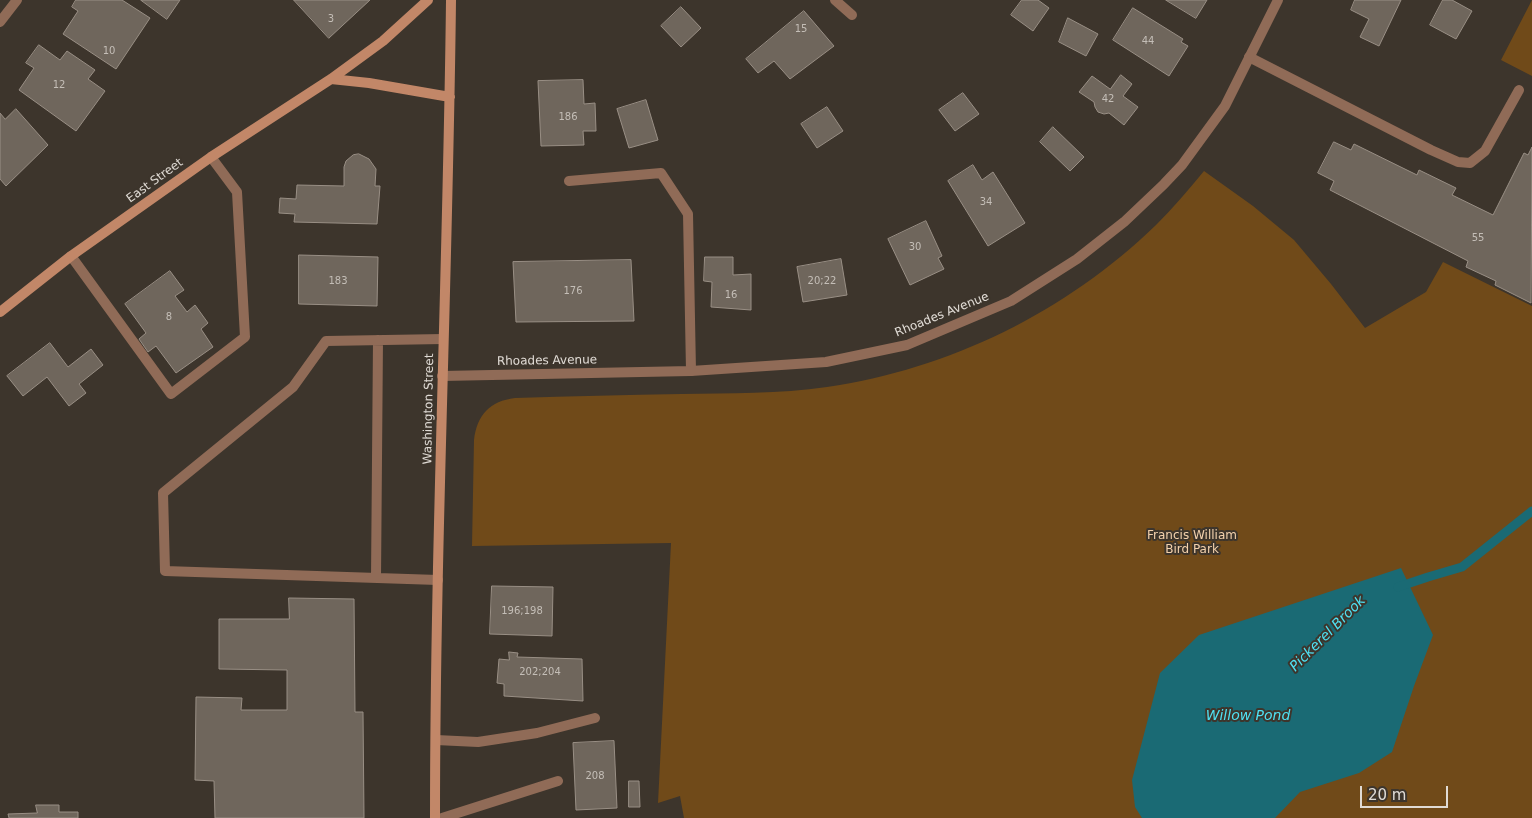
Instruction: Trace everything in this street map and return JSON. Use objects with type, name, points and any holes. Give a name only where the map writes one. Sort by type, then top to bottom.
[{"type":"main road","name":"East Street","points":[[0,312],[71,256],[210,157],[331,80],[383,42],[428,0]]},
{"type":"main road","name":"Washington Street","points":[[435,818],[438,580],[451,0]]},
{"type":"main road","points":[[331,80],[369,83],[450,97]]},
{"type":"street","points":[[0,22],[18,0]]},
{"type":"street","points":[[835,0],[852,15]]},
{"type":"street","name":"Rhoades Avenue","points":[[442,376],[691,371],[826,362],[907,345],[1011,301],[1077,259],[1124,222],[1182,164],[1225,106],[1278,0]]},
{"type":"street","points":[[1249,57],[1458,162],[1470,162],[1485,151],[1519,90]]},
{"type":"street","points":[[71,256],[171,394],[245,337],[237,192],[210,157]]},
{"type":"street","points":[[569,181],[661,173],[688,214],[691,371]]},
{"type":"street","points":[[438,580],[165,571],[163,493],[293,387],[326,341],[443,339]]},
{"type":"street","points":[[376,578],[378,340]]},
{"type":"street","points":[[436,740],[478,742],[537,733],[595,718]]},
{"type":"street","points":[[442,818],[558,781]]},
{"type":"green space","points":[[1532,0],[1532,76],[1501,60]]},
{"type":"green space","name":"Francis William Bird Park","points":[[1204,171],[1253,206],[1294,240],[1365,328],[1426,292],[1443,262],[1532,306],[1532,818],[684,818],[680,796],[658,803],[671,543],[472,546],[474,440],[478,423],[486,411],[498,402],[515,398],[791,391],[827,387],[873,378],[918,366],[961,351],[1004,332],[1045,310],[1084,284],[1121,256],[1156,225]]},
{"type":"water","name":"Willow Pond","points":[[1401,568],[1433,635],[1392,752],[1359,773],[1300,792],[1275,818],[1142,818],[1135,807],[1132,780],[1160,673],[1199,635]]},
{"type":"building","points":[[76,0],[122,0],[150,18],[116,69],[63,34],[78,11],[72,7]]},
{"type":"building","points":[[141,0],[180,0],[167,19]]},
{"type":"building","points":[[294,0],[370,0],[329,38]]},
{"type":"building","points":[[1022,0],[1038,0],[1049,8],[1033,31],[1011,15]]},
{"type":"building","points":[[1166,0],[1207,0],[1196,18]]},
{"type":"building","points":[[1355,0],[1401,0],[1379,46],[1360,37],[1369,19],[1351,10]]},
{"type":"building","points":[[1443,0],[1452,0],[1472,11],[1456,39],[1430,25]]},
{"type":"building","points":[[681,7],[701,28],[681,47],[661,26]]},
{"type":"building","points":[[1133,8],[1183,39],[1181,42],[1188,46],[1169,76],[1113,40]]},
{"type":"building","points":[[804,11],[834,46],[790,79],[774,61],[758,73],[746,59]]},
{"type":"building","points":[[1068,18],[1098,34],[1086,56],[1059,42]]},
{"type":"building","points":[[39,45],[60,60],[67,51],[95,70],[88,79],[105,91],[76,131],[19,90],[34,68],[26,63]]},
{"type":"building","points":[[1121,75],[1132,84],[1123,96],[1138,107],[1124,125],[1109,113],[1098,112],[1094,102],[1079,92],[1092,76],[1110,89]]},
{"type":"building","points":[[583,80],[584,104],[595,103],[596,131],[583,131],[584,145],[541,146],[538,81]]},
{"type":"building","points":[[963,93],[979,114],[955,131],[939,110]]},
{"type":"building","points":[[646,100],[658,140],[629,148],[617,109]]},
{"type":"building","points":[[827,107],[843,131],[817,148],[801,124]]},
{"type":"building","points":[[16,109],[48,145],[6,186],[0,179],[0,113],[5,119]]},
{"type":"building","points":[[1053,127],[1084,157],[1070,171],[1040,142]]},
{"type":"building","points":[[1334,142],[1351,150],[1354,144],[1417,175],[1419,170],[1456,188],[1452,195],[1493,215],[1524,153],[1528,155],[1532,147],[1531,303],[1495,285],[1496,281],[1466,267],[1468,261],[1330,190],[1334,181],[1318,173]]},
{"type":"building","points":[[359,154],[369,159],[376,169],[375,186],[380,186],[377,224],[294,222],[295,214],[279,213],[280,198],[296,199],[297,185],[344,186],[344,167],[346,161],[353,155]]},
{"type":"building","points":[[973,165],[982,180],[993,172],[1025,223],[988,246],[948,181]]},
{"type":"building","points":[[926,221],[942,256],[938,258],[944,269],[910,285],[888,239]]},
{"type":"building","points":[[299,255],[378,257],[377,306],[299,304]]},
{"type":"building","points":[[705,257],[733,257],[733,275],[751,274],[751,310],[711,307],[712,282],[704,281]]},
{"type":"building","points":[[841,259],[847,295],[803,302],[797,267]]},
{"type":"building","points":[[631,260],[634,321],[516,322],[513,262]]},
{"type":"building","points":[[170,271],[184,290],[175,296],[187,312],[195,305],[208,323],[201,329],[213,347],[176,373],[156,346],[148,352],[139,339],[146,333],[125,304]]},
{"type":"building","points":[[50,343],[68,367],[91,349],[103,365],[79,384],[86,393],[69,406],[47,377],[23,396],[7,376]]},
{"type":"building","points":[[492,586],[553,587],[552,636],[490,634]]},
{"type":"building","points":[[289,598],[354,599],[355,712],[363,712],[364,818],[215,818],[214,781],[195,780],[196,697],[242,698],[241,710],[287,710],[287,670],[219,669],[219,619],[289,619]]},
{"type":"building","points":[[509,652],[518,653],[517,657],[582,659],[583,701],[504,696],[504,684],[497,683],[499,659],[509,660]]},
{"type":"building","points":[[614,741],[617,808],[576,810],[573,743]]},
{"type":"building","points":[[629,781],[639,781],[640,807],[629,807]]},
{"type":"building","points":[[36,805],[59,805],[59,812],[78,812],[78,818],[9,818],[8,814],[37,813]]},
{"type":"waterway","name":"Pickerel Brook","points":[[1398,587],[1462,567],[1532,511]]}]
